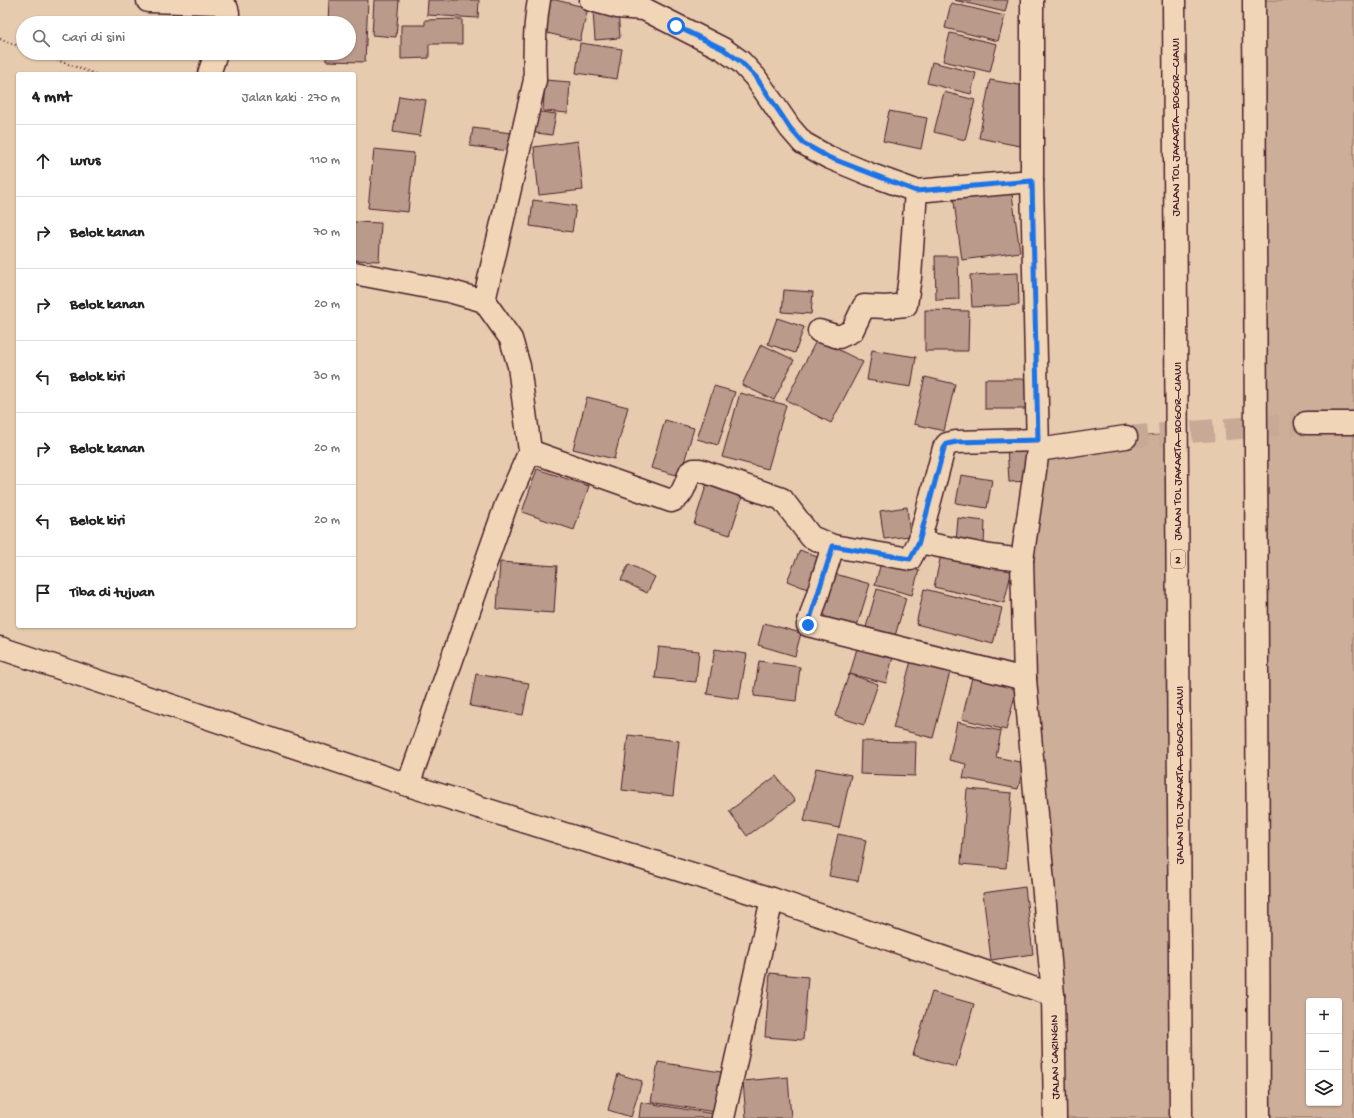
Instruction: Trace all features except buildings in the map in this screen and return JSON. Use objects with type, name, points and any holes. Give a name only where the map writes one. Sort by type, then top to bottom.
[{"type":"main road","points":[[144,0],[218,3],[227,9],[227,16]]},
{"type":"main road","points":[[484,301],[535,80],[535,22],[539,0]]},
{"type":"main road","points":[[591,0],[617,7],[644,9],[723,49],[741,62],[756,77],[790,128],[803,143],[828,157],[916,191],[1032,181]]},
{"type":"main road","name":"JALAN CARINGIN","points":[[1032,0],[1032,181],[1038,445],[1022,560],[1025,679],[1053,995],[1055,1118]]},
{"type":"main road","name":"JALAN TOL JAKARTA–BOGOR–CIAWI","points":[[1174,0],[1181,1118]]},
{"type":"main road","points":[[1254,0],[1259,1118]]},
{"type":"main road","points":[[210,72],[214,60]]},
{"type":"main road","points":[[819,331],[839,337],[852,331],[864,306],[886,307],[906,305],[910,277],[916,191]]},
{"type":"main road","points":[[356,273],[449,291],[484,301],[511,339],[519,366],[530,451],[506,505],[408,785]]},
{"type":"main road","points":[[1306,423],[1354,423]]},
{"type":"main road","points":[[530,451],[671,501],[676,500],[680,496],[690,472],[700,470],[782,499],[811,537],[833,546],[910,559],[919,542],[944,448],[947,444],[956,442],[1038,445],[1126,437]]},
{"type":"main road","points":[[919,542],[990,556],[1022,560]]},
{"type":"main road","points":[[833,546],[808,625],[1025,679]]},
{"type":"main road","points":[[0,648],[408,785],[772,899],[1053,995]]},
{"type":"main road","points":[[723,1118],[772,899]]},
{"type":"path","points":[[0,39],[16,45]]},
{"type":"path","points":[[57,60],[89,72]]},
{"type":"shaded area","points":[[1254,0],[1354,0],[1354,1118],[1257,1118]]},
{"type":"shaded area","points":[[1177,434],[1180,1118],[1055,1118],[1022,560],[1038,450],[1126,437]]},
{"type":"tunnel","points":[[1126,437],[1306,423]]},
{"type":"route","points":[[676,26],[723,49],[741,62],[756,77],[790,128],[803,143],[828,157],[916,191],[1032,181],[1038,440],[956,442],[947,444],[944,448],[919,542],[910,559],[833,546],[808,625]]}]
